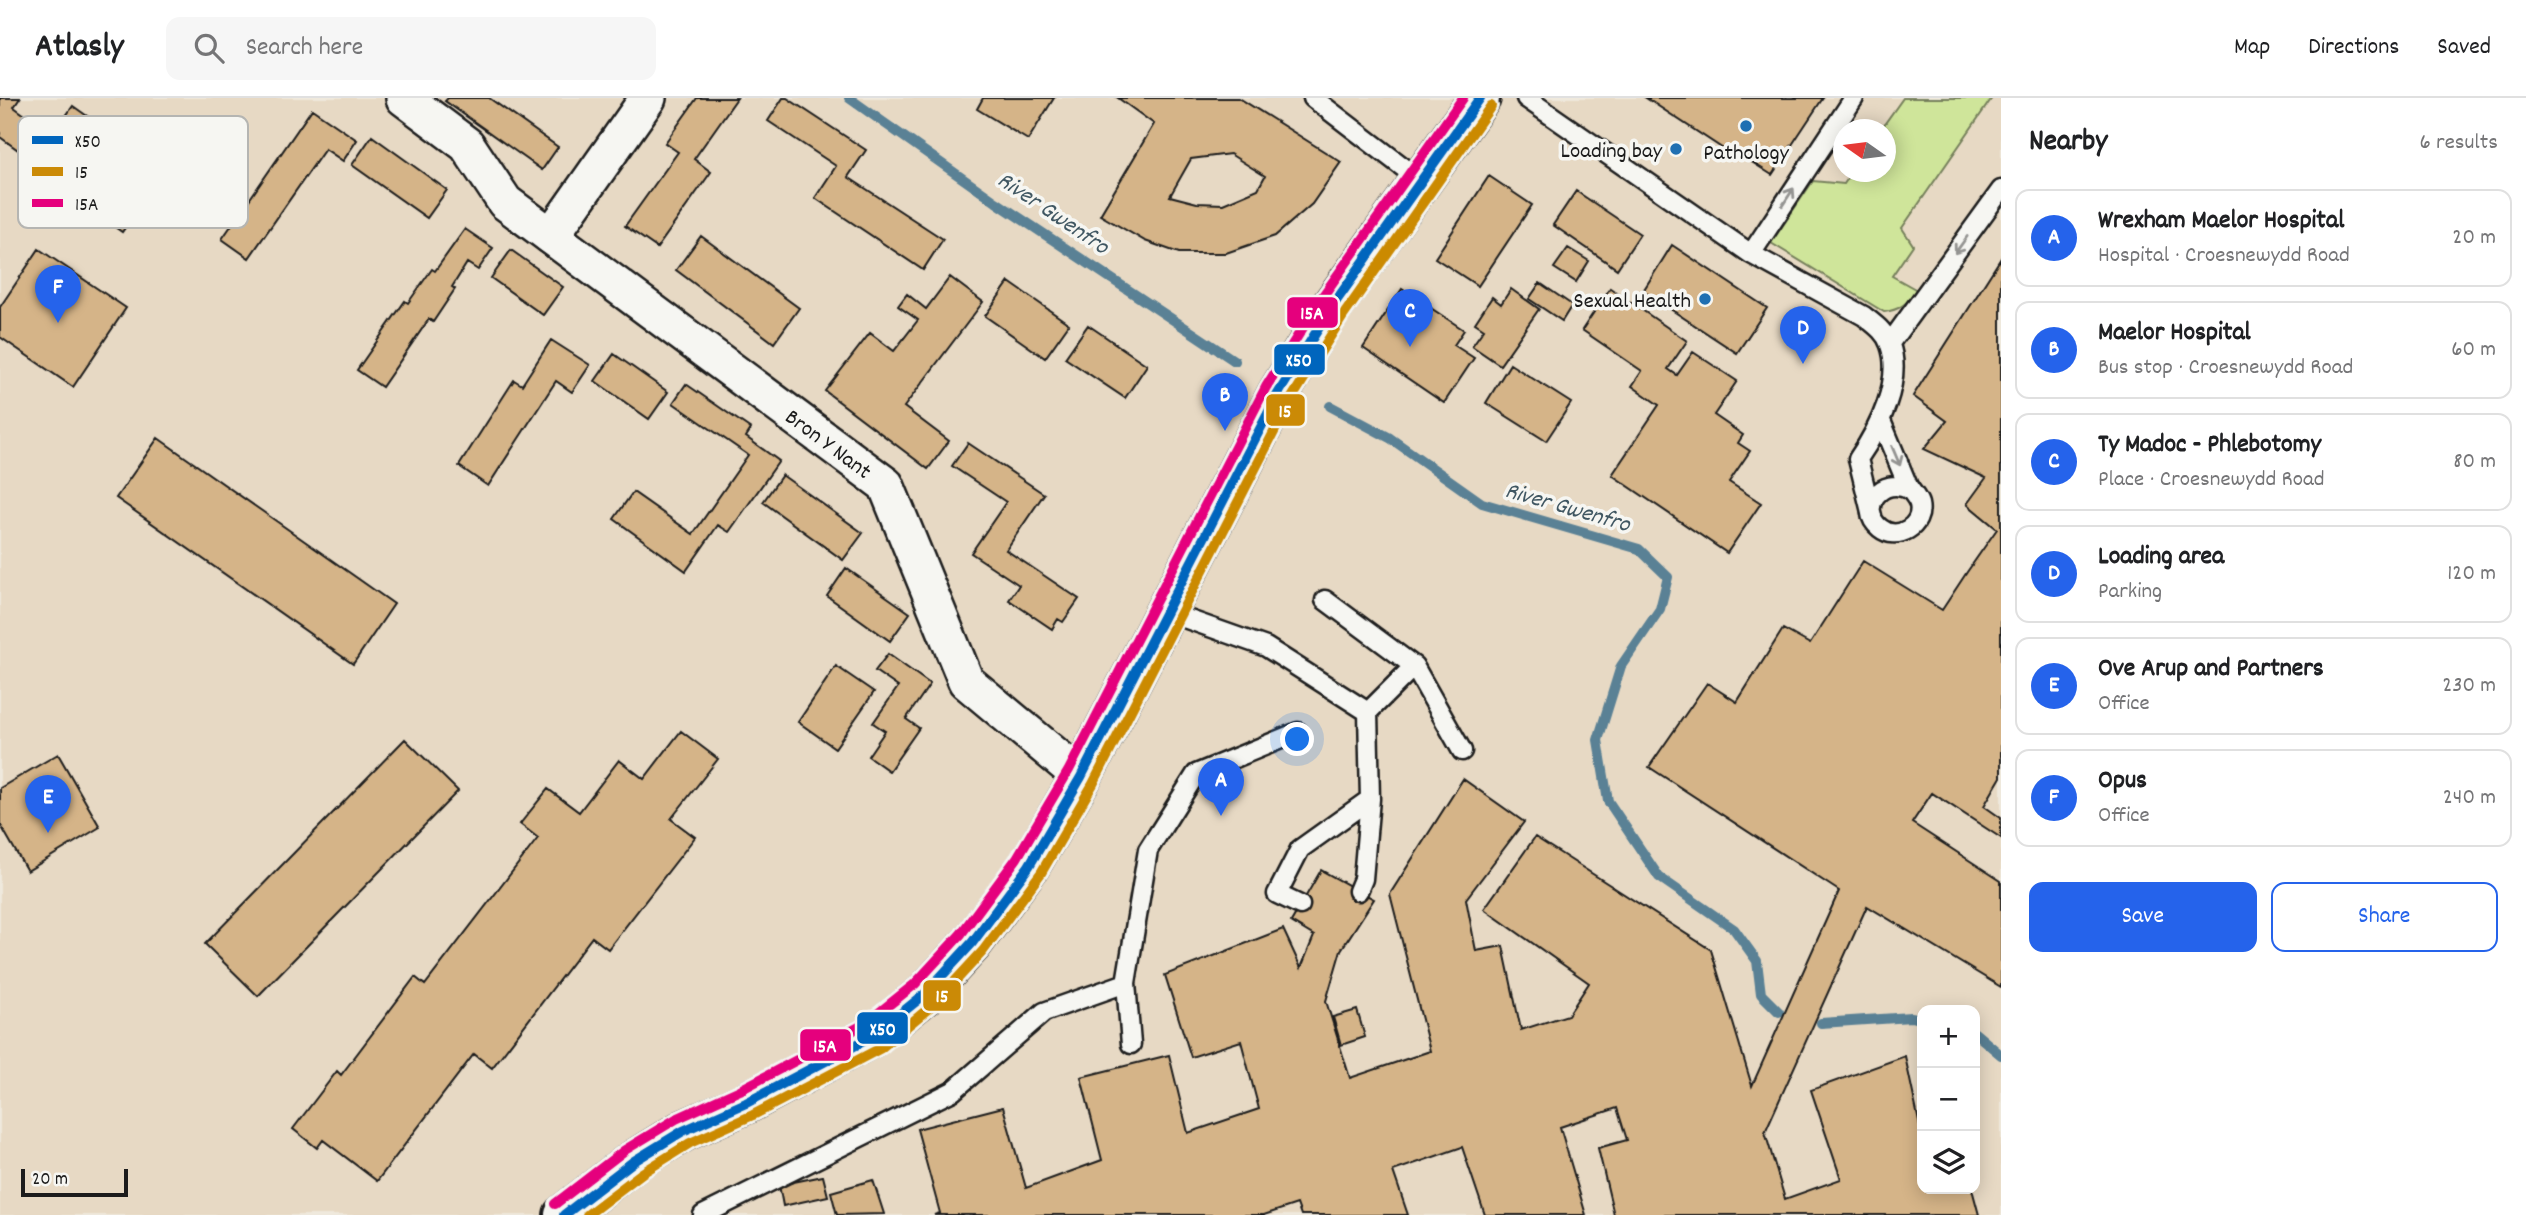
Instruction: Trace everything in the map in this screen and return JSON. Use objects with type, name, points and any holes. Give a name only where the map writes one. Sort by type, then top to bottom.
[{"type":"street","name":"Bron Y Nant","points":[[404,98],[467,145],[505,202],[886,485],[966,681],[1081,776]]},
{"type":"street","points":[[551,236],[648,98]]},
{"type":"street","points":[[564,1215],[644,1155],[683,1131],[746,1103],[873,1036],[925,994],[972,943],[1029,866],[1081,776],[1278,394],[1331,308],[1480,98]]},
{"type":"lane","points":[[1313,98],[1420,180]]},
{"type":"lane","points":[[1526,98],[1751,254],[1864,316],[1880,328],[1890,343],[1894,373],[1881,421],[1858,459],[1875,523],[1886,532],[1900,533],[1914,524],[1919,509],[1918,502],[1910,490],[1881,421]]},
{"type":"lane","points":[[1751,254],[1854,98]]},
{"type":"lane","points":[[1890,343],[2001,190]]},
{"type":"lane","points":[[1872,516],[1872,501],[1881,489],[1896,485],[1910,490]]},
{"type":"lane","points":[[1325,600],[1414,666],[1462,751]]},
{"type":"lane","points":[[1167,612],[1266,647],[1368,712]]},
{"type":"lane","points":[[1358,891],[1363,879],[1370,799],[1368,712],[1414,666]]},
{"type":"lane","points":[[1131,1044],[1126,983],[1148,850],[1196,774],[1298,732]]},
{"type":"lane","points":[[1300,905],[1278,894],[1300,849],[1370,799]]},
{"type":"lane","points":[[703,1215],[953,1091],[1044,1012],[1126,983]]},
{"type":"lane","points":[[735,1199],[745,1215]]},
{"type":"shaded area","points":[[0,98],[2001,98],[2001,1215],[0,1215]]},
{"type":"green space","points":[[1903,98],[1992,98],[1902,228],[1913,245],[1892,276],[1917,290],[1903,305],[1884,312],[1771,243],[1813,181],[1844,184],[1896,182],[1896,119],[1888,119]]},
{"type":"building","points":[[0,98],[20,98],[14,107],[26,116],[18,116],[18,150],[0,137]]},
{"type":"building","points":[[448,98],[489,98],[558,147],[542,170],[445,101]]},
{"type":"building","points":[[697,98],[737,98],[694,159],[711,172],[657,248],[625,226],[678,152],[665,143]]},
{"type":"building","points":[[783,98],[787,98],[866,150],[848,177],[943,239],[923,270],[815,198],[836,166],[768,121]]},
{"type":"building","points":[[983,98],[1054,98],[1028,140],[977,109]]},
{"type":"building","points":[[1118,98],[1239,98],[1341,162],[1312,204],[1275,236],[1226,253],[1179,253],[1145,241],[1100,215],[1154,124]],"holes":[[[1230,154],[1265,176],[1258,189],[1223,204],[1197,203],[1170,196],[1191,159]]]},
{"type":"building","name":"Pathology","points":[[1646,98],[1823,98],[1772,175],[1739,154],[1737,158]]},
{"type":"building","points":[[73,106],[87,116],[66,116]]},
{"type":"building","points":[[312,109],[357,140],[343,161],[325,149],[249,258],[222,239],[230,228],[248,228],[248,201]]},
{"type":"building","points":[[372,136],[447,190],[427,218],[352,165]]},
{"type":"building","points":[[1489,176],[1532,205],[1478,286],[1435,258]]},
{"type":"building","points":[[1576,191],[1640,234],[1617,269],[1553,225]]},
{"type":"building","points":[[465,229],[493,248],[478,270],[467,263],[452,287],[455,289],[433,322],[429,319],[382,387],[357,370],[405,301],[408,303],[432,269],[435,271]]},
{"type":"building","points":[[701,236],[799,308],[774,343],[676,270]]},
{"type":"building","name":"Sexual Health","points":[[1672,245],[1767,308],[1737,353],[1643,291]]},
{"type":"building","points":[[1568,248],[1589,261],[1576,282],[1554,268]]},
{"type":"building","points":[[39,249],[126,308],[73,387],[0,337],[0,307]]},
{"type":"building","points":[[511,250],[563,287],[543,315],[491,278]]},
{"type":"building","points":[[2001,258],[2001,777],[1984,806],[2001,818],[2001,838],[1932,793],[1912,823],[2001,881],[2001,987],[1867,906],[1765,1132],[1785,1199],[1841,1179],[1811,1090],[1905,1056],[1917,1112],[1917,1194],[1973,1194],[1979,1215],[1614,1215],[1598,1148],[1627,1140],[1617,1108],[1560,1127],[1586,1215],[1485,1215],[1462,1147],[1393,1171],[1408,1215],[1301,1215],[1297,1204],[1264,1215],[934,1215],[940,1213],[917,1129],[1003,1107],[1026,1188],[1102,1160],[1081,1077],[1169,1055],[1188,1133],[1259,1109],[1241,1041],[1191,1057],[1165,975],[1283,929],[1301,968],[1314,936],[1291,922],[1321,870],[1374,899],[1341,950],[1326,1001],[1350,1078],[1430,1051],[1390,894],[1463,779],[1524,822],[1466,899],[1476,951],[1503,946],[1521,1030],[1568,1015],[1589,983],[1484,909],[1535,837],[1711,950],[1752,1086],[1839,891],[1649,767],[1707,683],[1737,702],[1783,629],[1810,644],[1863,561],[1942,610],[1997,529],[1967,504],[1986,478],[1924,449],[1947,421],[1913,396]]},
{"type":"building","points":[[950,277],[983,302],[904,407],[949,441],[928,469],[825,391],[870,333],[894,351],[918,320],[898,306],[907,294],[926,309]]},
{"type":"building","points":[[1009,282],[1069,324],[1045,358],[985,316]]},
{"type":"building","points":[[1540,283],[1572,305],[1562,321],[1529,299]]},
{"type":"building","points":[[1610,288],[1687,341],[1668,369],[1677,375],[1693,352],[1737,381],[1714,415],[1743,435],[1738,443],[1750,451],[1729,482],[1761,503],[1727,553],[1612,475],[1659,405],[1632,386],[1642,371],[1582,330]]},
{"type":"building","points":[[1402,289],[1464,330],[1454,345],[1474,358],[1444,403],[1363,348]]},
{"type":"building","points":[[1511,289],[1539,309],[1500,365],[1472,346],[1484,329],[1475,323],[1492,297],[1501,304]]},
{"type":"building","points":[[1088,325],[1147,365],[1125,398],[1065,358]]},
{"type":"building","points":[[551,340],[590,365],[572,392],[556,381],[488,486],[459,466],[514,380],[522,385]]},
{"type":"building","points":[[614,354],[668,392],[649,419],[595,381]]},
{"type":"building","points":[[1510,364],[1571,403],[1546,441],[1486,403]]},
{"type":"building","points":[[686,384],[751,429],[746,437],[779,461],[729,532],[718,525],[686,571],[614,519],[633,492],[693,534],[748,455],[673,403]]},
{"type":"building","points":[[158,438],[394,604],[353,664],[116,498]]},
{"type":"building","points":[[968,443],[1044,494],[1006,550],[1079,599],[1063,622],[1058,619],[1052,629],[1009,600],[1019,585],[971,553],[1006,502],[952,466]]},
{"type":"building","points":[[782,475],[863,533],[843,560],[763,502]]},
{"type":"building","points":[[846,568],[910,613],[890,641],[827,596]]},
{"type":"building","points":[[888,654],[930,684],[906,719],[919,728],[889,771],[868,756],[885,731],[873,723],[898,687],[875,671]]},
{"type":"building","points":[[836,666],[874,692],[835,748],[798,722]]},
{"type":"building","points":[[681,731],[718,759],[671,819],[695,837],[608,949],[592,937],[492,1068],[474,1054],[377,1181],[323,1140],[317,1148],[293,1129],[337,1071],[341,1075],[415,977],[425,985],[538,838],[520,824],[548,789],[579,812],[619,760],[644,779]]},
{"type":"building","points":[[405,739],[458,791],[258,996],[205,944]]},
{"type":"building","points":[[58,754],[100,827],[27,871],[0,824],[0,788]]},
{"type":"building","points":[[1357,1010],[1365,1037],[1341,1045],[1333,1017]]},
{"type":"building","points":[[823,1176],[828,1196],[783,1206],[779,1185]]},
{"type":"building","points":[[873,1180],[884,1214],[837,1215],[831,1192]]},
{"type":"waterway","name":"River Gwenfro","points":[[849,98],[996,202],[1235,361]]},
{"type":"waterway","name":"River Gwenfro","points":[[1330,406],[1390,438],[1482,503],[1639,549],[1668,577],[1660,609],[1621,666],[1598,740],[1608,801],[1659,877],[1734,929],[1757,961],[1761,994],[1779,1012]]},
{"type":"waterway","name":"River Gwenfro","points":[[1821,1023],[1917,1018]]},
{"type":"waterway","name":"River Gwenfro","points":[[1980,1037],[2001,1055]]},
{"type":"transit line","name":"15A","points":[[555,1204],[625,1150],[676,1119],[740,1090],[865,1024],[915,984],[961,934],[1017,858],[1069,770],[1266,387],[1320,300],[1463,98]]},
{"type":"transit line","name":"X50","points":[[564,1215],[634,1161],[683,1131],[746,1103],[873,1036],[925,994],[972,943],[1029,866],[1081,777],[1278,394],[1331,308],[1480,98]]},
{"type":"transit line","name":"15","points":[[587,1215],[642,1173],[690,1143],[753,1115],[881,1048],[935,1003],[983,951],[1041,873],[1093,784],[1290,401],[1343,316],[1491,106]]},
{"type":"place","name":"Pathology","points":[[1746,126]]},
{"type":"place","name":"Loading bay","points":[[1676,149]]},
{"type":"place","name":"Sexual Health","points":[[1705,299]]},
{"type":"place","name":"Opus","points":[[58,323]]},
{"type":"place","name":"Ty Madoc - Phlebotomy","points":[[1410,347]]},
{"type":"place","name":"Loading area","points":[[1803,364]]},
{"type":"place","name":"Maelor Hospital","points":[[1225,431]]},
{"type":"place","name":"Wrexham Maelor Hospital","points":[[1221,816]]},
{"type":"place","name":"Ove Arup and Partners","points":[[48,833]]}]
